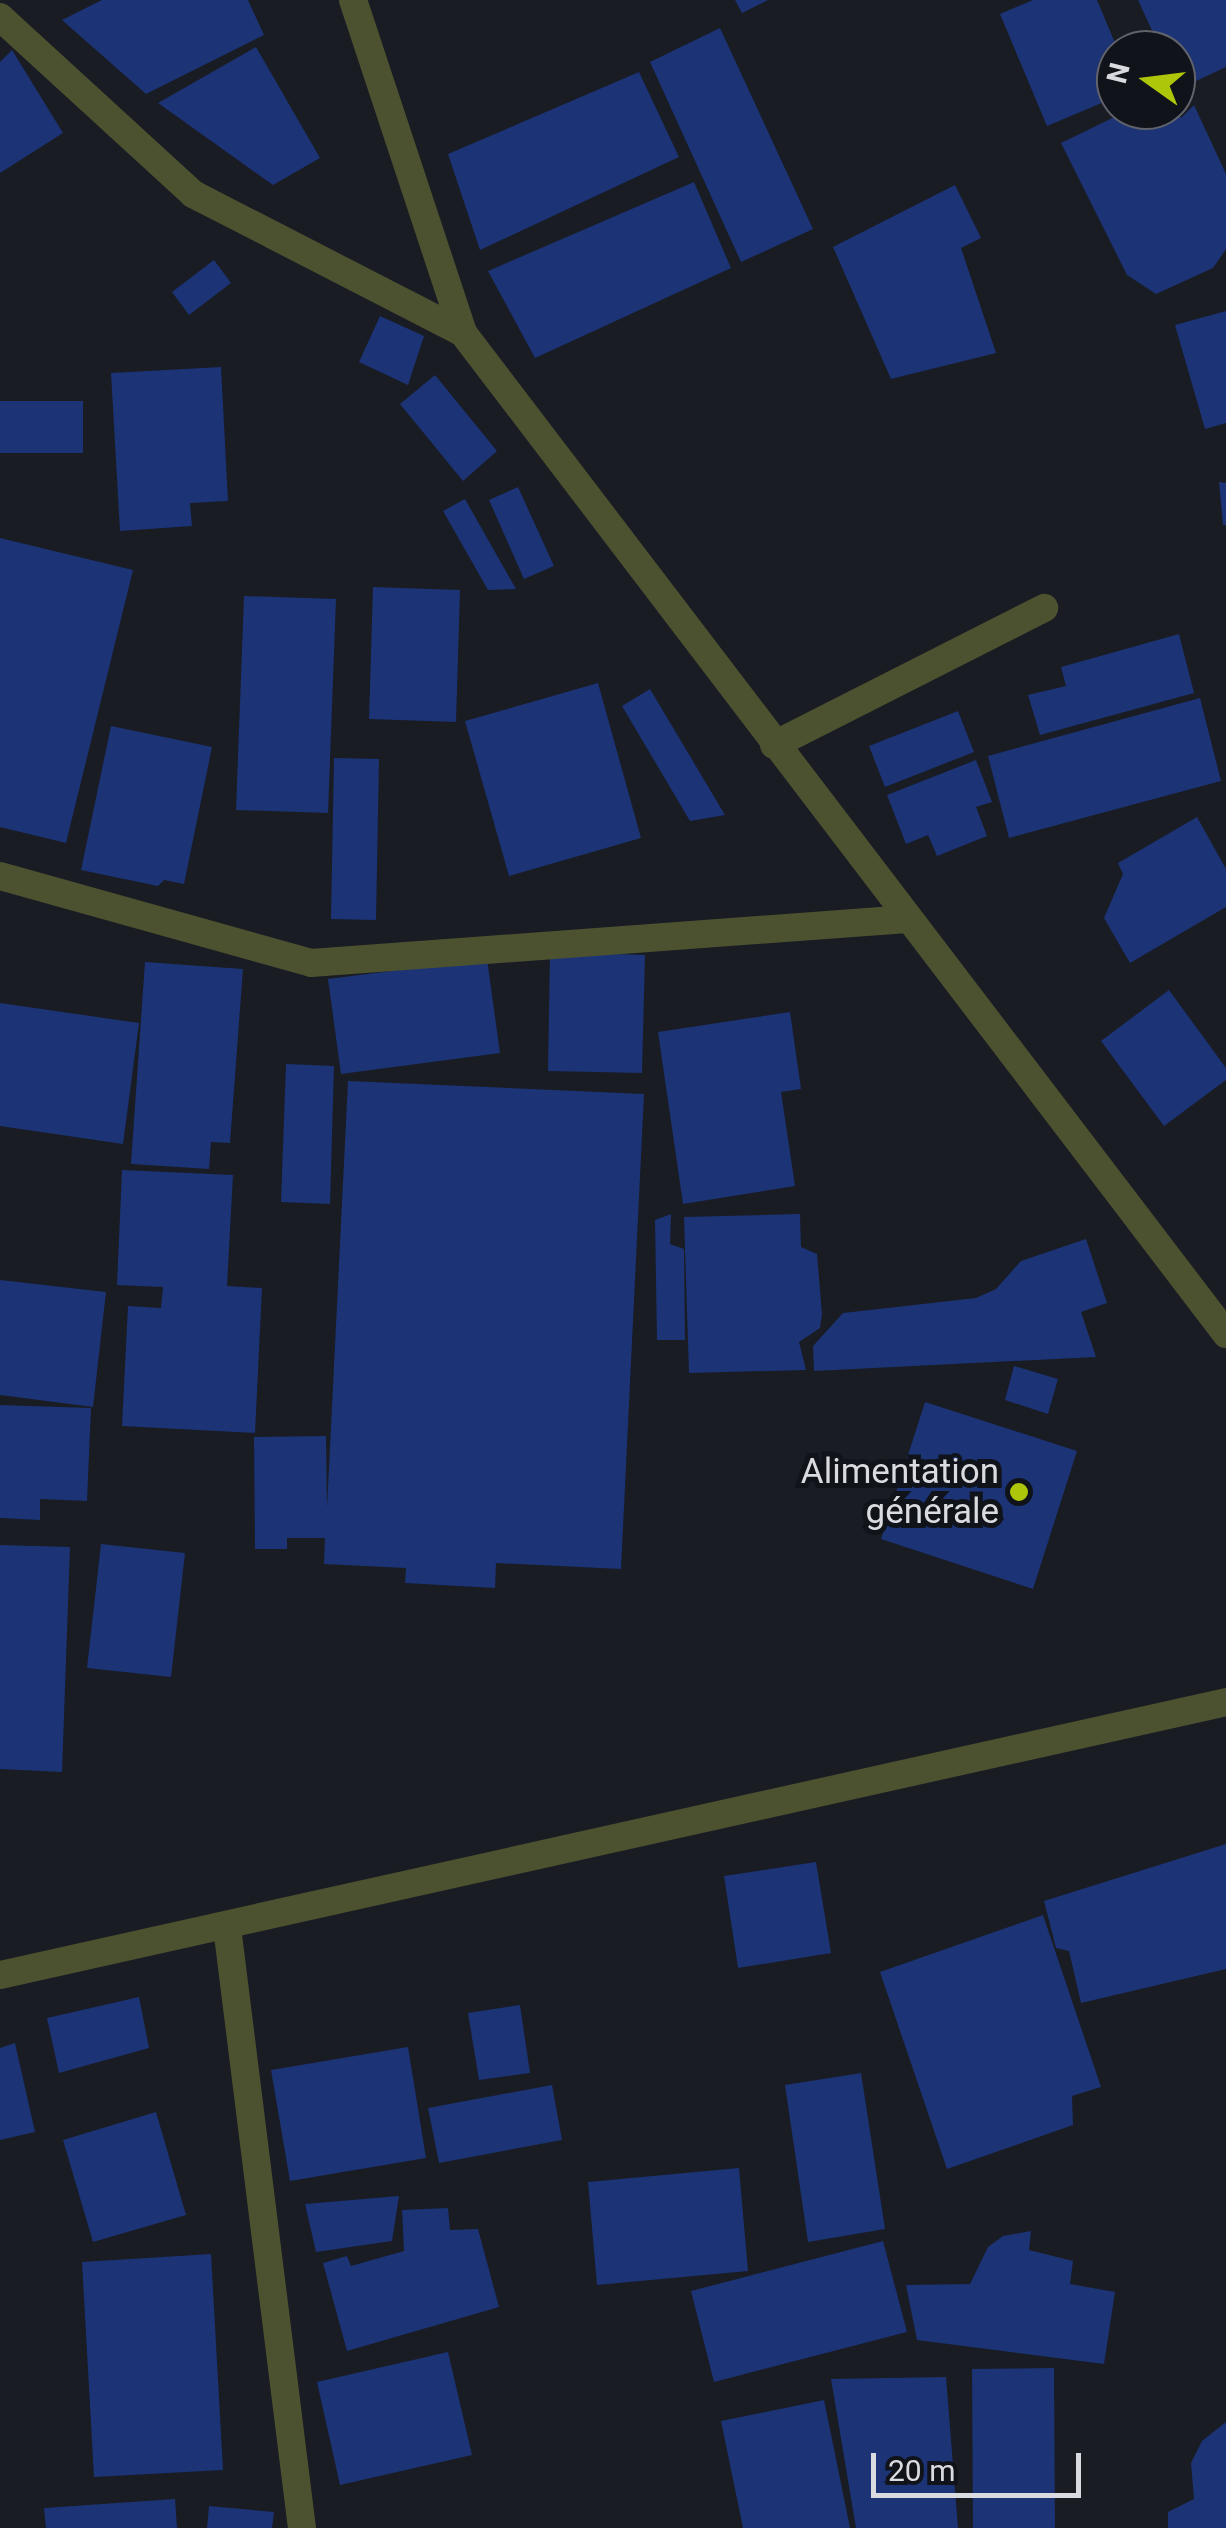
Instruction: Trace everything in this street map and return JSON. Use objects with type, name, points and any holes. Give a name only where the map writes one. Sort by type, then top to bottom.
[{"type":"street","points":[[353,0],[463,333],[1226,1334]]},
{"type":"street","points":[[0,17],[193,194],[463,333]]},
{"type":"street","points":[[774,745],[1044,608]]},
{"type":"street","points":[[0,876],[311,963],[908,919]]},
{"type":"street","points":[[0,1974],[226,1927],[1226,1702]]},
{"type":"street","points":[[226,1927],[302,2528]]},
{"type":"building","points":[[102,0],[248,0],[264,35],[146,94],[62,20]]},
{"type":"building","points":[[735,0],[768,0],[742,13]]},
{"type":"building","points":[[1033,0],[1097,0],[1110,30],[1096,30],[1096,105],[1047,126],[1000,14]]},
{"type":"building","points":[[1138,0],[1226,0],[1226,67],[1196,81],[1196,30],[1152,30]]},
{"type":"building","points":[[720,28],[813,229],[741,262],[650,62]]},
{"type":"building","points":[[256,47],[320,158],[273,185],[158,103]]},
{"type":"building","points":[[12,50],[63,133],[0,173],[0,62]]},
{"type":"building","points":[[639,72],[679,157],[480,250],[448,154]]},
{"type":"building","points":[[1196,109],[1226,174],[1226,249],[1213,268],[1156,294],[1127,275],[1061,143],[1096,126],[1096,130],[1196,130]]},
{"type":"building","points":[[694,182],[731,268],[535,358],[488,271]]},
{"type":"building","points":[[955,185],[981,238],[961,248],[996,353],[891,379],[833,247]]},
{"type":"building","points":[[214,260],[231,283],[189,315],[172,292]]},
{"type":"building","points":[[1226,311],[1226,423],[1205,429],[1175,325]]},
{"type":"building","points":[[380,316],[424,336],[408,385],[359,362]]},
{"type":"building","points":[[221,367],[228,501],[190,503],[192,526],[120,531],[111,373]]},
{"type":"building","points":[[435,375],[497,451],[463,481],[400,404]]},
{"type":"building","points":[[0,401],[83,401],[83,453],[0,453]]},
{"type":"building","points":[[1219,482],[1226,483],[1226,525],[1223,525]]},
{"type":"building","points":[[518,487],[554,566],[524,579],[489,500]]},
{"type":"building","points":[[465,499],[516,589],[488,590],[443,511]]},
{"type":"building","points":[[0,538],[133,570],[66,843],[0,827]]},
{"type":"building","points":[[373,587],[460,590],[456,722],[369,719]]},
{"type":"building","points":[[244,596],[336,599],[328,813],[236,810]]},
{"type":"building","points":[[1179,634],[1194,693],[1040,735],[1028,695],[1066,686],[1061,667]]},
{"type":"building","points":[[598,683],[641,838],[509,876],[465,721]]},
{"type":"building","points":[[650,689],[725,815],[690,821],[622,706]]},
{"type":"building","points":[[1200,698],[1221,781],[1009,838],[988,756]]},
{"type":"building","points":[[958,711],[974,752],[885,787],[869,746]]},
{"type":"building","points":[[111,726],[212,747],[184,884],[164,880],[158,886],[81,870]]},
{"type":"building","points":[[334,758],[379,759],[376,920],[331,919]]},
{"type":"building","points":[[976,760],[992,802],[976,807],[987,836],[937,856],[928,835],[906,844],[887,795]]},
{"type":"building","points":[[1197,817],[1226,869],[1226,907],[1130,963],[1104,918],[1123,874],[1118,863]]},
{"type":"building","points":[[550,952],[645,955],[642,1073],[548,1071]]},
{"type":"building","points":[[487,959],[500,1053],[341,1074],[328,979]]},
{"type":"building","points":[[145,962],[243,969],[230,1143],[211,1142],[209,1169],[131,1164]]},
{"type":"building","points":[[1169,990],[1226,1068],[1226,1080],[1164,1126],[1101,1041]]},
{"type":"building","points":[[0,1003],[139,1023],[123,1144],[0,1126]]},
{"type":"building","points":[[790,1012],[801,1089],[781,1092],[795,1186],[683,1204],[658,1032]]},
{"type":"building","points":[[286,1064],[334,1066],[330,1204],[281,1202]]},
{"type":"building","points":[[348,1081],[644,1094],[621,1569],[496,1563],[495,1588],[405,1583],[406,1568],[324,1564],[325,1538],[287,1538],[287,1549],[255,1549],[254,1437],[326,1436],[327,1508]]},
{"type":"building","points":[[122,1170],[233,1175],[227,1286],[262,1288],[255,1433],[122,1426],[128,1306],[161,1308],[163,1287],[117,1285]]},
{"type":"building","points":[[671,1214],[670,1244],[684,1249],[685,1340],[657,1340],[655,1220]]},
{"type":"building","points":[[800,1214],[801,1247],[817,1254],[822,1314],[820,1328],[799,1342],[806,1370],[689,1373],[684,1217]]},
{"type":"building","points":[[1086,1239],[1107,1303],[1081,1312],[1096,1357],[814,1371],[813,1346],[843,1313],[976,1298],[996,1289],[1021,1261]]},
{"type":"building","points":[[0,1280],[106,1292],[93,1407],[0,1395]]},
{"type":"building","points":[[1014,1366],[1058,1379],[1048,1414],[1005,1400]]},
{"type":"building","points":[[925,1402],[1077,1451],[1033,1589],[881,1539]]},
{"type":"building","points":[[0,1405],[91,1408],[87,1501],[40,1499],[40,1520],[0,1518]]},
{"type":"building","points":[[101,1544],[185,1553],[171,1677],[87,1668]]},
{"type":"building","points":[[0,1545],[70,1547],[62,1772],[0,1769]]},
{"type":"building","points":[[1226,1844],[1226,1969],[1081,2003],[1069,1951],[1056,1948],[1044,1901]]},
{"type":"building","points":[[816,1862],[831,1953],[738,1968],[724,1876]]},
{"type":"building","points":[[1043,1915],[1101,2087],[1072,2096],[1073,2125],[947,2169],[880,1972]]},
{"type":"building","points":[[139,1997],[149,2048],[59,2073],[47,2018]]},
{"type":"building","points":[[520,2005],[530,2073],[479,2080],[468,2013]]},
{"type":"building","points":[[15,2043],[35,2132],[0,2140],[0,2048]]},
{"type":"building","points":[[408,2047],[426,2158],[290,2181],[271,2070]]},
{"type":"building","points":[[861,2073],[885,2229],[808,2242],[785,2085]]},
{"type":"building","points":[[552,2085],[562,2140],[439,2163],[428,2108]]},
{"type":"building","points":[[156,2112],[186,2215],[93,2242],[63,2140]]},
{"type":"building","points":[[739,2168],[748,2271],[597,2285],[588,2182]]},
{"type":"building","points":[[399,2196],[392,2241],[316,2252],[305,2204]]},
{"type":"building","points":[[448,2208],[450,2230],[478,2229],[499,2307],[347,2351],[323,2263],[347,2256],[351,2266],[404,2251],[402,2210]]},
{"type":"building","points":[[1031,2231],[1029,2250],[1073,2261],[1070,2284],[1115,2292],[1104,2364],[917,2340],[906,2285],[970,2284],[988,2247],[1003,2236]]},
{"type":"building","points":[[883,2241],[907,2332],[714,2382],[691,2291]]},
{"type":"building","points":[[211,2254],[223,2470],[94,2477],[82,2262]]},
{"type":"building","points":[[448,2352],[472,2455],[340,2485],[317,2382]]},
{"type":"building","points":[[1054,2368],[1055,2528],[973,2528],[972,2369]]},
{"type":"building","points":[[946,2377],[958,2528],[856,2528],[831,2379]]},
{"type":"building","points":[[824,2400],[850,2528],[743,2528],[721,2421]]},
{"type":"building","points":[[1226,2422],[1226,2528],[1168,2528],[1168,2512],[1194,2499],[1191,2463],[1202,2441]]},
{"type":"building","points":[[175,2499],[177,2528],[46,2528],[44,2508]]},
{"type":"building","points":[[209,2506],[274,2512],[272,2528],[207,2528]]},
{"type":"place","name":"Alimentation générale","points":[[1019,1492]]}]
